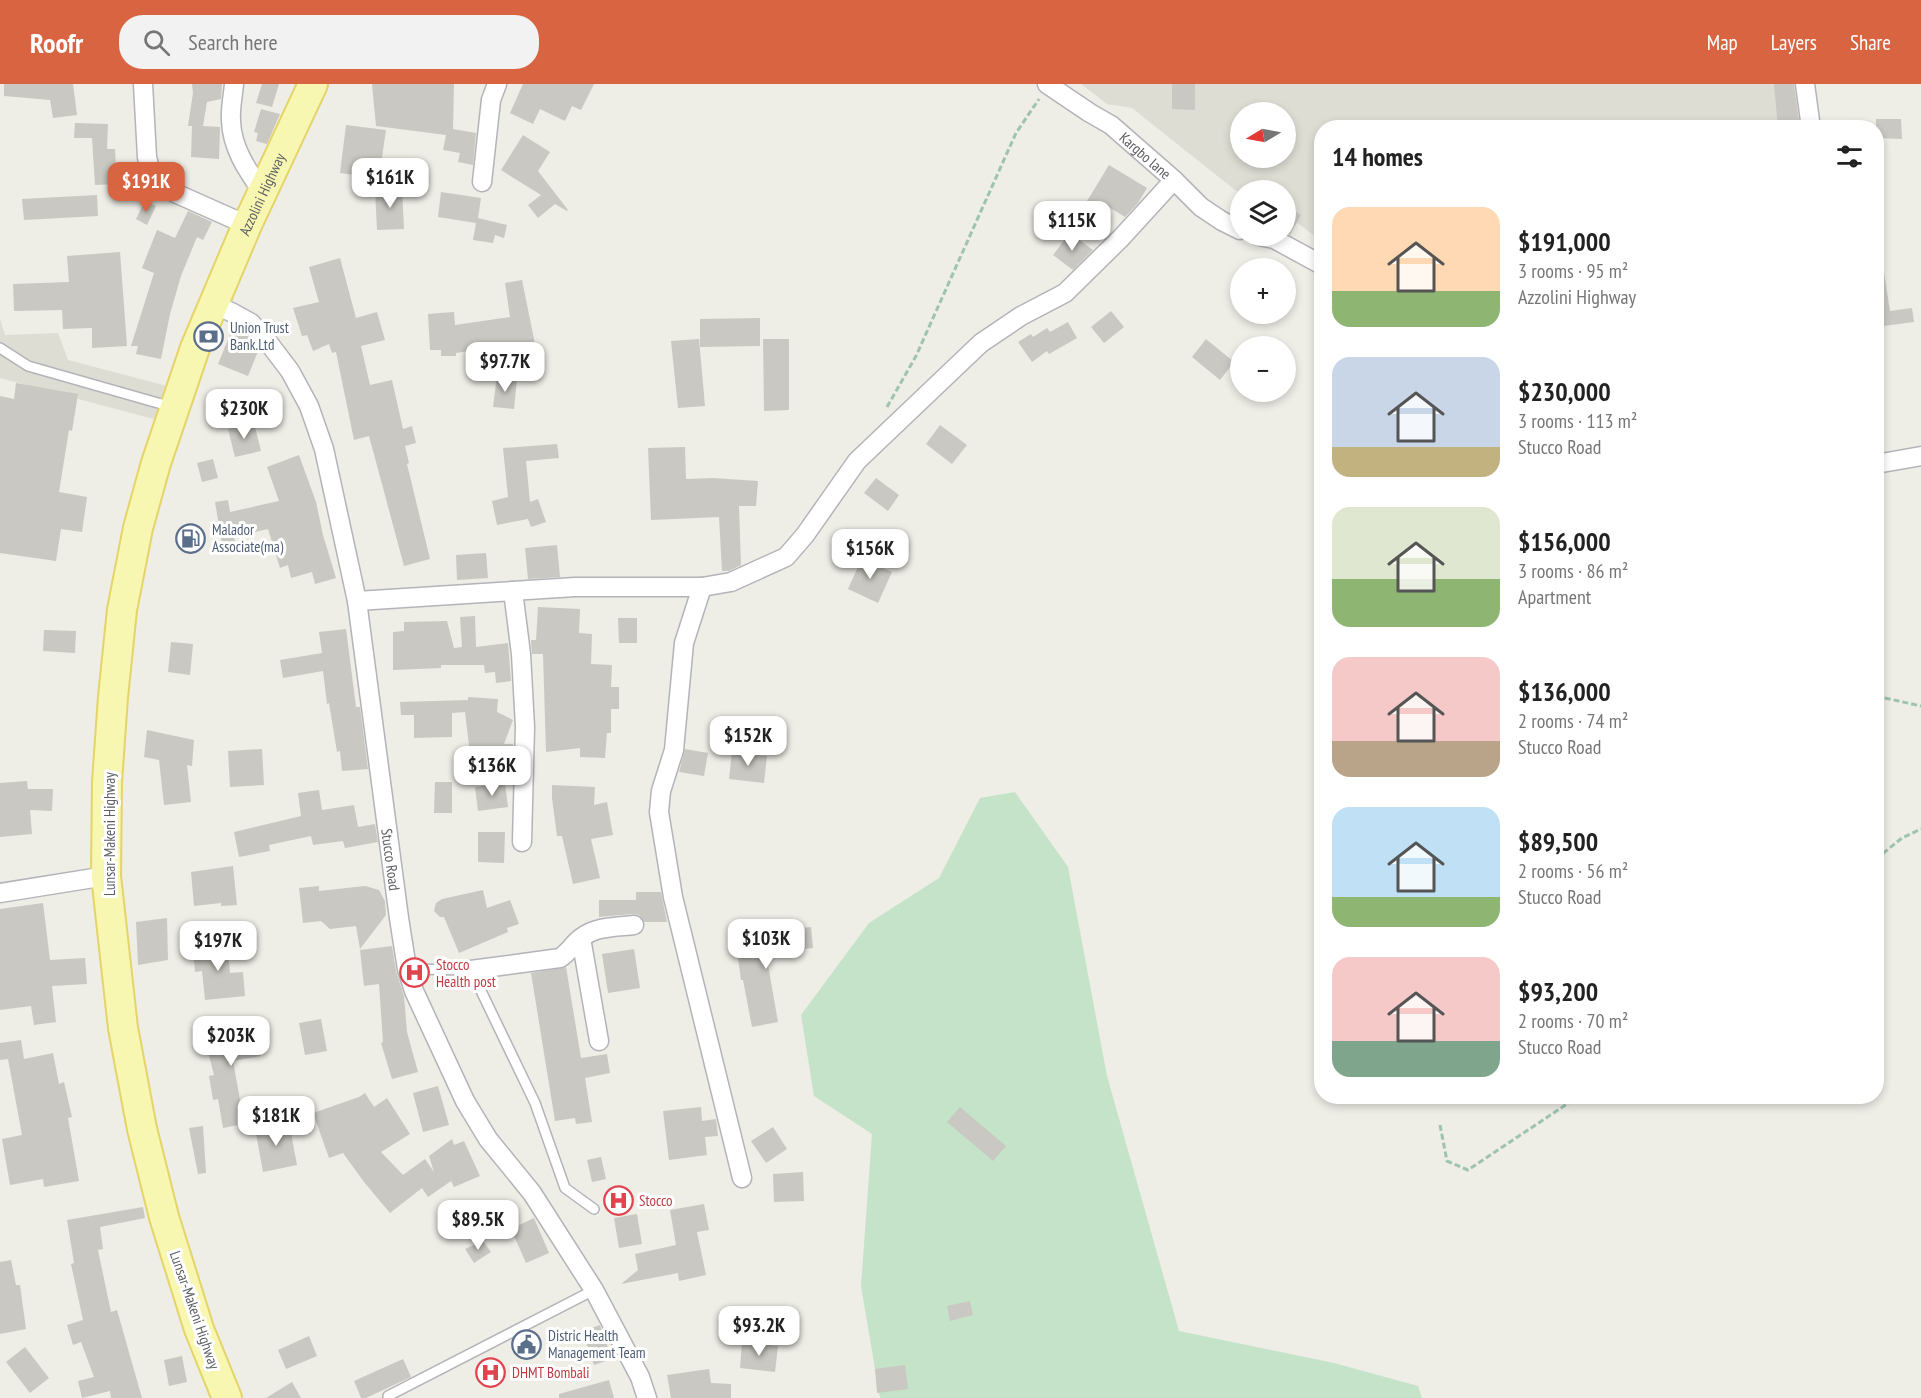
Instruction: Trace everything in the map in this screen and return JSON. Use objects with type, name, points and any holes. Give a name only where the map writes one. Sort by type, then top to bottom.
[{"type":"main road","name":"Azzolini Highway","points":[[213,304],[313,84]]},
{"type":"main road","name":"Lunsar-Makeni Highway","points":[[213,304],[195,348],[156,463],[138,528],[122,610],[107,782],[106,876],[123,1028],[142,1130],[164,1217],[199,1329],[227,1398]]},
{"type":"street","points":[[144,84],[147,157],[150,174],[175,193],[248,225]]},
{"type":"street","points":[[234,84],[231,121],[236,146],[244,166],[262,193]]},
{"type":"street","points":[[482,182],[491,100],[497,84]]},
{"type":"street","points":[[1805,84],[1810,120]]},
{"type":"street","name":"Kargbo lane","points":[[1048,85],[1111,125],[1201,207],[1230,225]]},
{"type":"street","points":[[357,601],[575,587],[702,587],[731,582],[786,556],[805,535],[857,461],[981,343],[1021,316],[1065,293],[1121,238],[1174,180]]},
{"type":"street","points":[[1285,246],[1314,261]]},
{"type":"street","name":"Stucco Road","points":[[213,304],[250,323],[271,346],[290,371],[309,405],[324,449],[357,601],[407,969],[414,991],[465,1101],[488,1139],[532,1193],[594,1290],[640,1377],[647,1398]]},
{"type":"street","points":[[1884,463],[1921,456]]},
{"type":"street","points":[[702,587],[684,643],[674,750],[661,791],[659,812],[673,897],[742,1178]]},
{"type":"street","points":[[513,591],[521,654],[525,727],[522,842]]},
{"type":"street","points":[[0,893],[106,876]]},
{"type":"street","points":[[471,970],[560,958],[581,938],[597,930],[634,925]]},
{"type":"street","points":[[581,938],[599,1041]]},
{"type":"lane","points":[[0,348],[28,366],[174,408]]},
{"type":"lane","points":[[407,969],[471,970],[535,1103],[565,1188],[594,1209]]},
{"type":"lane","points":[[388,1396],[594,1290]]},
{"type":"path","points":[[884,414],[916,356],[1016,133],[1048,85]]},
{"type":"path","points":[[1884,698],[1921,706]]},
{"type":"path","points":[[1884,853],[1902,838],[1921,829]]},
{"type":"path","points":[[1440,1125],[1447,1161],[1468,1170],[1567,1104]]},
{"type":"shaded area","points":[[1081,84],[1785,84],[1790,120],[1314,120],[1314,236],[1296,222],[1296,180],[1230,180],[1230,186],[1132,108],[1107,104]]},
{"type":"shaded area","points":[[0,319],[5,335],[58,333],[68,360],[167,386],[157,420],[0,378]]},
{"type":"green space","points":[[1015,792],[1068,867],[1107,1076],[1179,1331],[1334,1363],[1418,1386],[1422,1398],[880,1398],[861,1286],[872,1134],[814,1096],[801,1015],[869,923],[939,878],[980,798]]},
{"type":"building","points":[[4,84],[73,84],[77,115],[53,118],[50,100],[4,96]]},
{"type":"building","points":[[192,84],[222,84],[221,99],[207,102],[203,126],[220,127],[219,159],[191,157],[192,126],[188,126],[193,93]]},
{"type":"building","points":[[262,84],[279,84],[272,107],[256,103]]},
{"type":"building","points":[[372,84],[454,84],[453,129],[476,133],[473,165],[458,162],[460,153],[443,150],[446,135],[376,126]]},
{"type":"building","points":[[523,84],[594,84],[581,110],[572,106],[565,121],[540,109],[533,124],[510,113]]},
{"type":"building","points":[[1172,84],[1195,84],[1195,110],[1172,109]]},
{"type":"building","points":[[1774,84],[1794,84],[1799,120],[1777,120]]},
{"type":"building","points":[[261,109],[280,114],[267,144],[256,141],[258,133],[254,132]]},
{"type":"building","points":[[1901,119],[1902,139],[1884,138],[1884,120],[1876,120]]},
{"type":"building","points":[[75,123],[108,124],[107,149],[115,149],[117,184],[95,185],[92,138],[74,138]]},
{"type":"building","points":[[346,125],[386,130],[379,178],[340,173]]},
{"type":"building","points":[[523,135],[550,152],[538,171],[567,211],[555,204],[538,218],[528,205],[541,195],[501,170]]},
{"type":"building","points":[[1109,165],[1147,188],[1138,203],[1125,217],[1107,206],[1101,216],[1084,206]]},
{"type":"building","points":[[402,188],[404,229],[377,230],[375,189]]},
{"type":"building","points":[[441,192],[481,198],[478,218],[507,225],[504,238],[495,235],[493,243],[473,240],[476,223],[438,217]]},
{"type":"building","points":[[97,195],[98,216],[24,220],[22,199]]},
{"type":"building","points":[[145,201],[156,206],[147,225],[136,219]]},
{"type":"building","points":[[188,211],[212,222],[203,240],[197,237],[181,276],[161,359],[136,354],[138,346],[131,346],[154,273],[142,268],[157,230],[175,238]]},
{"type":"building","points":[[1296,212],[1301,215],[1296,224]]},
{"type":"building","points":[[1070,233],[1093,250],[1073,270],[1053,255]]},
{"type":"building","points":[[120,252],[127,346],[92,348],[92,328],[63,329],[62,310],[14,311],[13,284],[69,282],[67,256]]},
{"type":"building","points":[[340,258],[356,318],[377,312],[385,340],[361,346],[370,385],[392,380],[403,429],[412,426],[416,443],[405,446],[409,463],[407,464],[430,559],[404,566],[369,436],[354,440],[336,352],[332,353],[329,344],[313,351],[307,335],[302,336],[293,308],[319,302],[309,267]]},
{"type":"building","points":[[1884,272],[1890,311],[1912,308],[1914,322],[1884,326]]},
{"type":"building","points":[[522,280],[536,349],[518,353],[516,344],[456,353],[456,356],[441,356],[441,350],[430,350],[428,314],[454,312],[455,325],[510,317],[505,283]]},
{"type":"building","points":[[1111,311],[1124,327],[1104,343],[1091,327]]},
{"type":"building","points":[[760,318],[760,346],[700,347],[700,319]]},
{"type":"building","points":[[1068,322],[1077,338],[1049,354],[1047,351],[1032,362],[1018,342],[1031,334],[1033,337],[1047,328],[1050,332]]},
{"type":"building","points":[[233,327],[244,332],[259,349],[248,376],[218,364]]},
{"type":"building","points":[[699,339],[705,406],[678,408],[671,341]]},
{"type":"building","points":[[763,339],[789,339],[789,410],[764,411]]},
{"type":"building","points":[[1206,339],[1230,359],[1230,367],[1220,380],[1192,357]]},
{"type":"building","points":[[497,376],[517,379],[514,409],[493,407]]},
{"type":"building","points":[[16,383],[78,394],[72,431],[69,430],[59,492],[87,497],[82,532],[61,529],[56,561],[0,553],[0,396],[14,399]]},
{"type":"building","points":[[254,423],[261,451],[235,457],[228,429]]},
{"type":"building","points":[[940,425],[967,445],[952,464],[926,444]]},
{"type":"building","points":[[557,444],[559,458],[526,461],[530,502],[538,499],[546,522],[531,527],[528,519],[497,525],[492,501],[508,497],[503,448]]},
{"type":"building","points":[[685,447],[686,479],[758,481],[756,506],[739,506],[741,565],[729,571],[722,571],[719,517],[651,520],[648,448]]},
{"type":"building","points":[[299,455],[316,502],[336,578],[315,584],[312,572],[291,578],[288,565],[280,568],[268,529],[234,537],[235,542],[222,544],[215,502],[228,500],[230,512],[279,501],[267,467]]},
{"type":"building","points":[[213,459],[218,478],[202,482],[197,463]]},
{"type":"building","points":[[876,478],[899,495],[888,511],[864,493]]},
{"type":"building","points":[[557,545],[560,577],[528,579],[525,548]]},
{"type":"building","points":[[486,553],[488,578],[457,580],[456,555]]},
{"type":"building","points":[[862,558],[892,572],[878,603],[848,589]]},
{"type":"building","points":[[538,607],[580,609],[579,633],[592,634],[591,664],[612,665],[611,687],[619,687],[619,709],[611,709],[611,733],[607,733],[605,758],[580,757],[580,748],[546,752],[543,654],[532,654],[531,640],[536,640]]},
{"type":"building","points":[[475,616],[476,647],[508,643],[511,681],[496,683],[495,672],[485,673],[484,665],[441,665],[441,668],[393,670],[393,632],[404,631],[404,622],[447,621],[454,648],[462,647],[460,617]]},
{"type":"building","points":[[618,618],[637,618],[637,643],[619,643]]},
{"type":"building","points":[[346,629],[356,707],[360,707],[368,769],[342,771],[340,751],[337,752],[329,703],[327,704],[323,671],[283,678],[280,660],[322,653],[319,632]]},
{"type":"building","points":[[44,630],[76,631],[75,653],[43,651]]},
{"type":"building","points":[[171,642],[193,644],[190,675],[168,672]]},
{"type":"building","points":[[468,697],[498,699],[497,712],[513,720],[504,744],[513,744],[513,764],[471,762],[465,712],[452,713],[452,737],[414,738],[414,715],[401,715],[400,702],[468,700]]},
{"type":"building","points":[[147,730],[194,740],[192,766],[187,765],[191,802],[164,805],[159,760],[144,757]]},
{"type":"building","points":[[262,749],[264,785],[230,787],[228,751]]},
{"type":"building","points":[[685,749],[708,753],[704,776],[679,772]]},
{"type":"building","points":[[732,752],[767,756],[764,783],[729,779]]},
{"type":"building","points":[[27,781],[28,789],[53,789],[52,811],[30,810],[32,834],[0,837],[0,783]]},
{"type":"building","points":[[435,782],[452,782],[452,813],[434,813]]},
{"type":"building","points":[[505,783],[508,807],[478,811],[475,787]]},
{"type":"building","points":[[552,785],[595,787],[594,805],[607,802],[613,835],[591,839],[600,878],[573,884],[562,836],[557,836]]},
{"type":"building","points":[[319,790],[322,810],[354,805],[358,827],[375,824],[378,842],[345,848],[343,841],[313,845],[311,836],[269,845],[270,851],[239,857],[234,832],[301,816],[298,793]]},
{"type":"building","points":[[478,832],[505,832],[504,863],[478,862]]},
{"type":"building","points":[[233,866],[237,905],[221,906],[221,903],[194,906],[191,872]]},
{"type":"building","points":[[319,886],[319,891],[365,886],[379,890],[385,901],[386,915],[360,949],[356,926],[330,929],[321,921],[303,923],[299,888]]},
{"type":"building","points":[[483,890],[487,908],[510,900],[519,924],[507,928],[508,932],[459,953],[444,917],[440,917],[434,911],[436,903],[442,899]]},
{"type":"building","points":[[636,892],[661,892],[667,922],[644,922],[639,915],[633,914],[599,917],[599,900],[636,900]]},
{"type":"building","points":[[43,903],[50,960],[85,958],[87,984],[52,986],[56,1022],[34,1025],[31,1006],[0,1010],[0,909]]},
{"type":"building","points":[[167,918],[168,960],[138,965],[136,922]]},
{"type":"building","points":[[811,927],[813,948],[766,953],[778,1022],[752,1027],[743,980],[741,980],[736,943],[772,938],[771,931]]},
{"type":"building","points":[[227,941],[230,973],[243,972],[245,996],[205,1000],[202,971],[195,972],[193,945]]},
{"type":"building","points":[[392,946],[396,971],[404,996],[407,1032],[418,1072],[392,1079],[381,1043],[383,1042],[379,984],[364,986],[360,950]]},
{"type":"building","points":[[634,949],[640,988],[608,993],[602,954]]},
{"type":"building","points":[[566,967],[581,1058],[607,1054],[610,1073],[585,1078],[592,1122],[576,1124],[575,1118],[555,1121],[531,973]]},
{"type":"building","points":[[256,1019],[261,1056],[233,1061],[240,1100],[244,1099],[249,1123],[223,1128],[218,1099],[213,1100],[209,1076],[214,1075],[203,1032]]},
{"type":"building","points":[[321,1019],[327,1051],[305,1055],[299,1023]]},
{"type":"building","points":[[21,1040],[24,1059],[53,1053],[59,1084],[64,1082],[72,1117],[68,1118],[79,1181],[44,1187],[43,1179],[10,1185],[2,1139],[22,1135],[8,1059],[0,1060],[0,1043]]},
{"type":"building","points":[[438,1086],[449,1125],[423,1132],[413,1093]]},
{"type":"building","points":[[365,1093],[374,1107],[387,1098],[410,1134],[381,1152],[403,1175],[425,1159],[434,1172],[429,1156],[452,1139],[454,1145],[464,1141],[480,1176],[454,1187],[451,1181],[428,1197],[422,1188],[390,1213],[343,1153],[329,1158],[313,1113]]},
{"type":"building","points":[[701,1107],[702,1121],[716,1119],[718,1136],[705,1137],[707,1155],[669,1160],[663,1111]]},
{"type":"building","points":[[960,1107],[1006,1146],[993,1161],[947,1122]]},
{"type":"building","points":[[289,1122],[297,1165],[263,1172],[255,1128]]},
{"type":"building","points":[[203,1126],[206,1173],[198,1174],[189,1128]]},
{"type":"building","points":[[773,1127],[787,1149],[766,1163],[751,1141]]},
{"type":"building","points":[[601,1157],[606,1179],[592,1182],[587,1160]]},
{"type":"building","points":[[803,1172],[804,1201],[774,1202],[773,1174]]},
{"type":"building","points":[[704,1204],[709,1230],[697,1232],[706,1275],[679,1281],[678,1273],[621,1284],[638,1270],[635,1254],[676,1245],[670,1210]]},
{"type":"building","points":[[143,1207],[145,1218],[100,1227],[103,1249],[98,1250],[111,1312],[117,1310],[142,1398],[111,1398],[110,1391],[82,1398],[78,1381],[94,1377],[81,1342],[73,1345],[67,1325],[83,1320],[71,1264],[74,1263],[67,1220]]},
{"type":"building","points":[[637,1214],[642,1244],[619,1248],[614,1218]]},
{"type":"building","points":[[534,1218],[549,1253],[526,1263],[511,1229]]},
{"type":"building","points":[[483,1241],[491,1252],[474,1263],[465,1249]]},
{"type":"building","points":[[11,1260],[16,1285],[20,1285],[26,1329],[0,1334],[0,1262]]},
{"type":"building","points":[[970,1301],[973,1315],[950,1321],[947,1306]]},
{"type":"building","points":[[600,1325],[612,1359],[594,1365],[582,1331]]},
{"type":"building","points":[[309,1336],[317,1356],[286,1369],[278,1350]]},
{"type":"building","points":[[742,1342],[778,1346],[775,1372],[740,1368]]},
{"type":"building","points":[[25,1347],[49,1378],[30,1393],[6,1362]]},
{"type":"building","points":[[182,1356],[187,1382],[169,1386],[164,1360]]},
{"type":"building","points":[[403,1359],[411,1377],[366,1398],[361,1398],[354,1381]]},
{"type":"building","points":[[905,1365],[908,1389],[877,1393],[875,1369]]},
{"type":"building","points":[[709,1369],[711,1383],[731,1384],[731,1398],[671,1398],[667,1375]]},
{"type":"building","points":[[609,1380],[614,1398],[559,1398],[559,1394]]},
{"type":"building","points":[[292,1382],[301,1398],[266,1398]]},
{"type":"place","name":"Union Trust Bank.Ltd","points":[[209,336]]},
{"type":"place","name":"Malador Associate(ma)","points":[[191,538]]},
{"type":"place","name":"Stocco Health post","points":[[415,973]]},
{"type":"place","name":"Stocco","points":[[618,1200]]},
{"type":"place","name":"Distric Health Management Team","points":[[527,1344]]},
{"type":"place","name":"DHMT Bombali","points":[[491,1372]]}]
